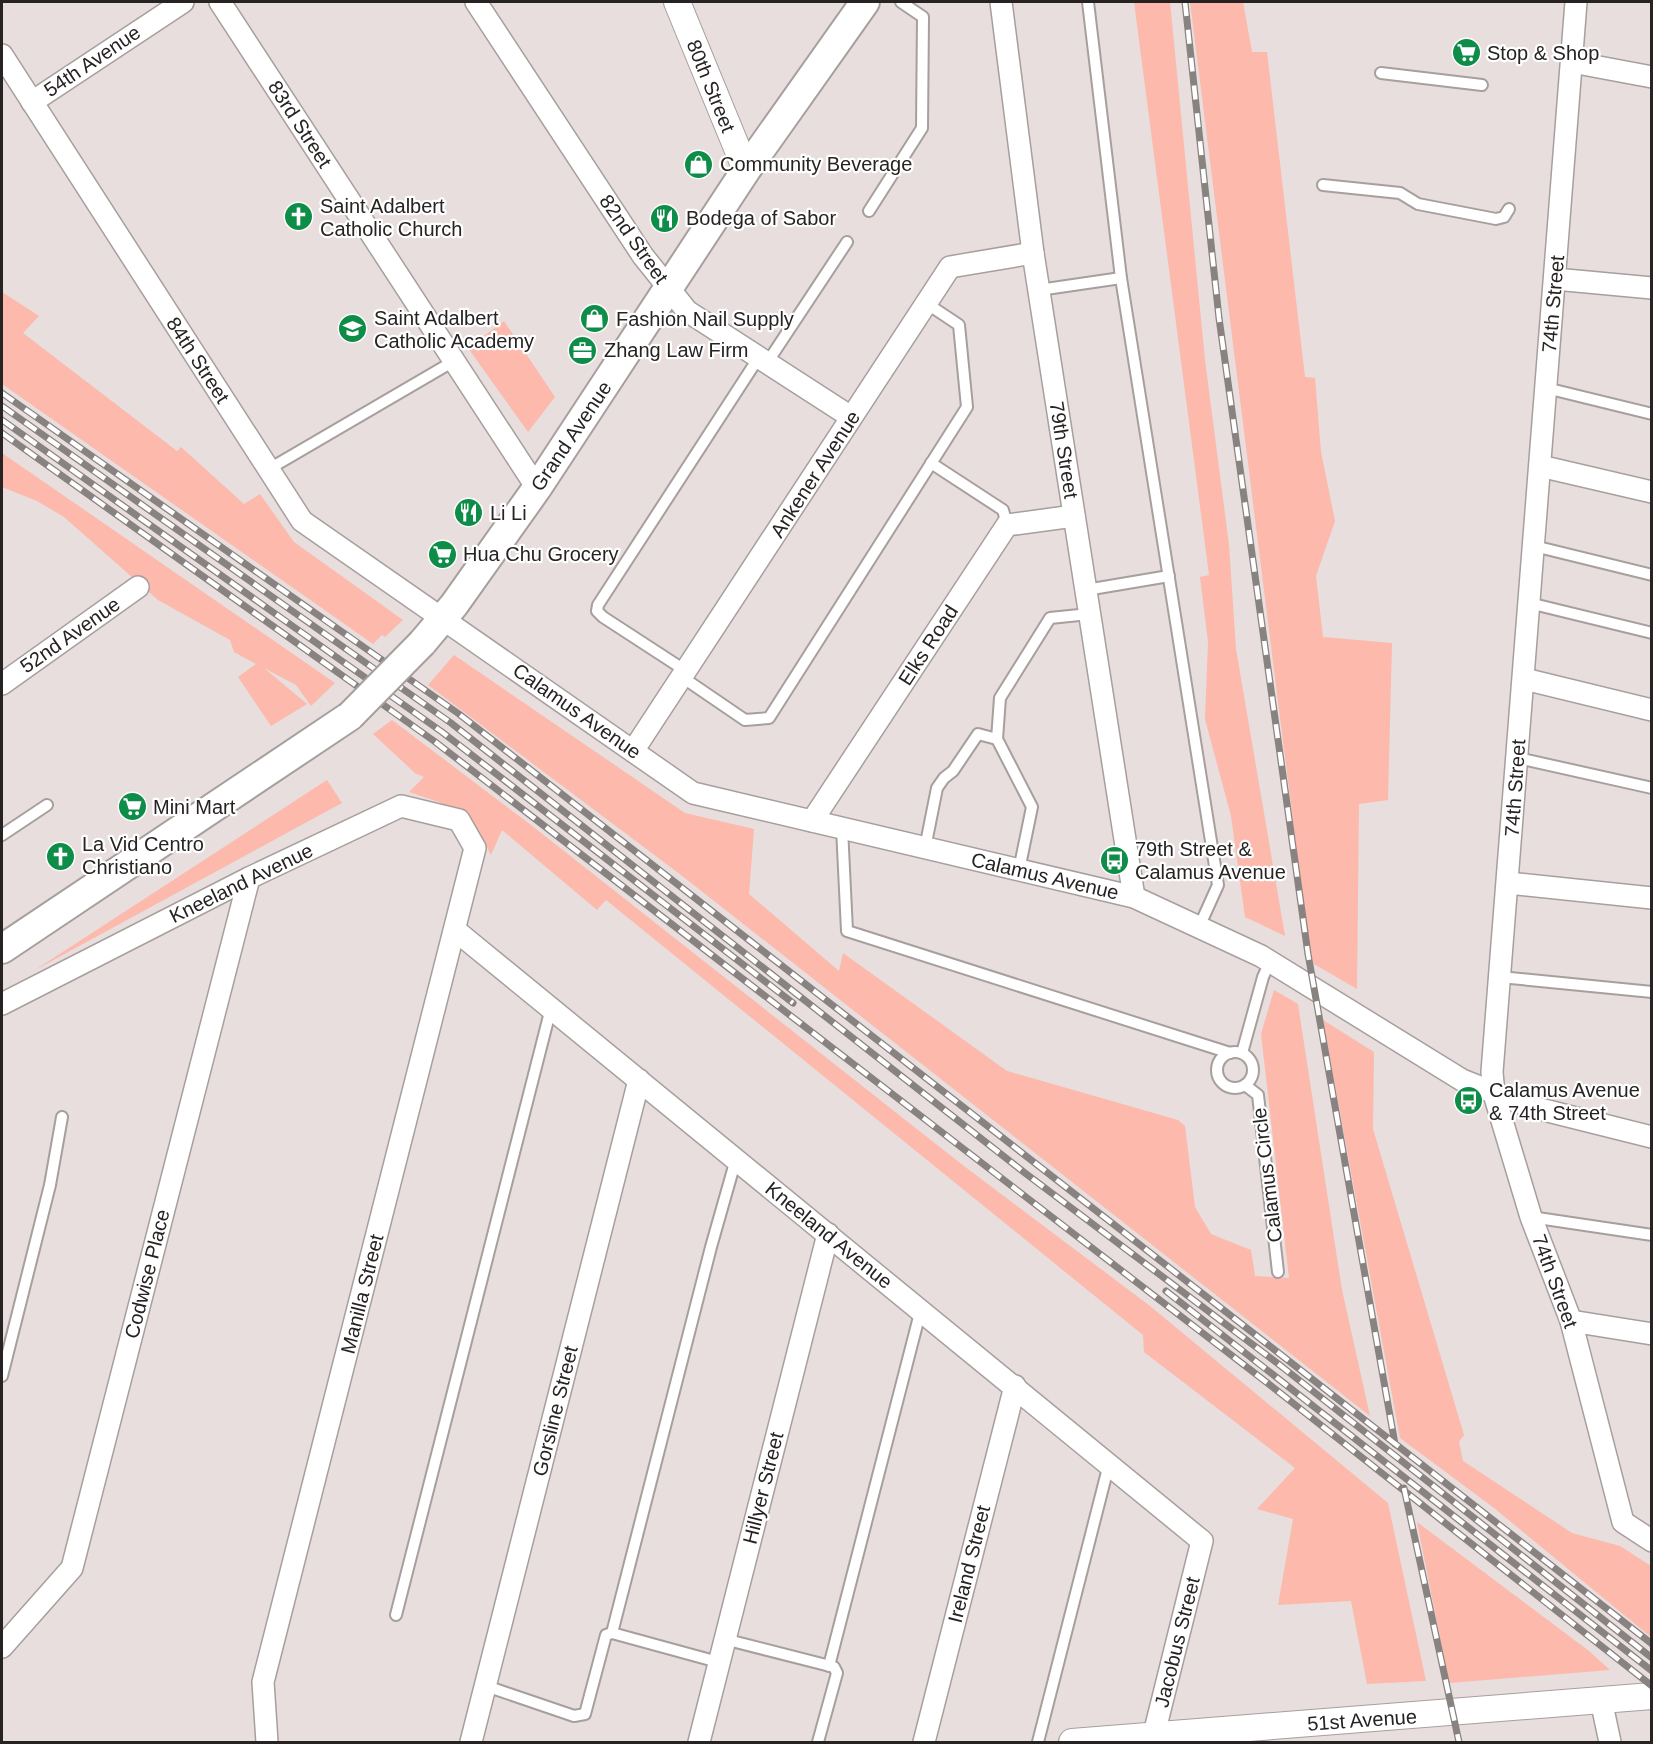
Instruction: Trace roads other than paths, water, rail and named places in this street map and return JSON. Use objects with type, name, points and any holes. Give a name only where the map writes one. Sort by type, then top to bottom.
[{"type":"main road","name":"Grand Avenue","points":[[2,949],[350,716],[422,643],[444,618],[537,488],[746,170],[865,2]]},
{"type":"street","name":"54th Avenue","points":[[32,102],[183,2]]},
{"type":"street","name":"83rd Street","points":[[220,2],[537,488]]},
{"type":"street","name":"82nd Street","points":[[476,2],[643,256],[687,311],[851,417]]},
{"type":"street","name":"80th Street","points":[[677,2],[746,170]]},
{"type":"street","name":"79th Street","points":[[1001,2],[1039,290],[1134,897]]},
{"type":"street","name":"74th Street","points":[[1576,2],[1492,1072],[1494,1094],[1531,1217],[1571,1321],[1623,1522],[1652,1541]]},
{"type":"street","name":"84th Street","points":[[2,55],[302,521],[444,618]]},
{"type":"street","points":[[1572,62],[1652,77]]},
{"type":"street","name":"Ankener Avenue","points":[[633,751],[950,267],[1034,253]]},
{"type":"street","points":[[1555,279],[1652,288]]},
{"type":"street","points":[[1540,466],[1652,492]]},
{"type":"street","points":[[1007,525],[1074,516]]},
{"type":"street","name":"Elks Road","points":[[812,821],[1007,525]]},
{"type":"street","name":"52nd Avenue","points":[[2,684],[138,587]]},
{"type":"street","name":"Calamus Avenue","points":[[444,618],[693,793],[1134,897],[1270,962],[1462,1080],[1528,1106],[1652,1137]]},
{"type":"street","points":[[1524,679],[1652,710]]},
{"type":"street","name":"Kneeland Avenue","points":[[2,1004],[249,878],[401,806],[459,820],[475,848]]},
{"type":"street","name":"Manilla Street","points":[[267,1743],[263,1682],[475,848]]},
{"type":"street","name":"Codwise Place","points":[[2,1647],[72,1568],[249,878]]},
{"type":"street","points":[[1508,883],[1652,898]]},
{"type":"street","name":"Kneeland Avenue","points":[[455,930],[1110,1463],[1202,1541]]},
{"type":"street","name":"Gorsline Street","points":[[471,1743],[639,1080]]},
{"type":"street","name":"Hillyer Street","points":[[699,1743],[828,1234]]},
{"type":"street","points":[[1571,1321],[1652,1334]]},
{"type":"street","name":"Ireland Street","points":[[924,1743],[1015,1386]]},
{"type":"street","name":"Jacobus Street","points":[[1153,1739],[1202,1541]]},
{"type":"street","name":"51st Avenue","points":[[1072,1743],[1153,1739],[1652,1696]]},
{"type":"street","points":[[1601,1700],[1610,1743]]},
{"type":"lane","points":[[869,211],[922,128],[923,17],[901,2]]},
{"type":"lane","points":[[1088,2],[1121,278],[1218,885],[1199,927]]},
{"type":"lane","points":[[1381,73],[1482,86]]},
{"type":"lane","points":[[1323,185],[1400,193],[1418,204],[1496,219],[1504,217],[1509,209]]},
{"type":"lane","points":[[847,243],[763,360],[598,605],[597,611],[603,616],[745,720],[769,718],[967,407],[959,325],[926,303]]},
{"type":"lane","points":[[1039,290],[1121,278]]},
{"type":"lane","points":[[268,469],[454,361]]},
{"type":"lane","points":[[1546,388],[1652,414]]},
{"type":"lane","points":[[931,463],[1003,510],[1007,525]]},
{"type":"lane","points":[[1534,546],[1652,574]]},
{"type":"lane","points":[[1086,591],[1169,576]]},
{"type":"lane","points":[[1529,603],[1652,633]]},
{"type":"lane","points":[[1019,870],[1032,807],[997,740],[1000,698],[1050,618],[1089,614]]},
{"type":"lane","points":[[925,848],[937,788],[953,771],[978,734],[997,740]]},
{"type":"lane","points":[[1518,758],[1652,788]]},
{"type":"lane","points":[[2,835],[47,805]]},
{"type":"lane","points":[[842,828],[847,931],[1236,1053],[1250,1060],[1253,1071],[1245,1085],[1229,1086],[1218,1074],[1221,1059],[1236,1053],[1270,962]]},
{"type":"lane","points":[[1500,977],[1652,992]]},
{"type":"lane","points":[[396,1615],[551,1008]]},
{"type":"lane","name":"Calamus Circle","points":[[1245,1085],[1258,1095],[1278,1272]]},
{"type":"lane","points":[[2,1376],[50,1185],[62,1117]]},
{"type":"lane","points":[[612,1633],[711,1247],[736,1159]]},
{"type":"lane","points":[[1531,1217],[1652,1234]]},
{"type":"lane","points":[[829,1666],[921,1309]]},
{"type":"lane","points":[[1038,1743],[1110,1463]]},
{"type":"lane","points":[[486,1686],[574,1716],[585,1714],[606,1635],[612,1633],[718,1662]]},
{"type":"lane","points":[[724,1638],[834,1667],[837,1673],[818,1743]]},
{"type":"railway","points":[[1185,2],[1219,318],[1308,954],[1395,1444]]},
{"type":"railway","points":[[2,393],[459,714],[1652,1644]]},
{"type":"railway","points":[[2,406],[451,723],[1025,1173],[1281,1366],[1652,1658]]},
{"type":"railway","points":[[2,420],[442,732],[793,1003]]},
{"type":"railway","points":[[2,433],[434,741],[1270,1385],[1652,1686]]},
{"type":"railway","points":[[1166,1291],[1652,1671]]},
{"type":"railway","points":[[1404,1488],[1459,1742]]},
{"type":"place","name":"Stop & Shop","points":[[1466,53]]},
{"type":"place","name":"Community Beverage","points":[[699,164]]},
{"type":"place","name":"Saint Adalbert Catholic Church","points":[[299,217]]},
{"type":"place","name":"Bodega of Sabor","points":[[665,218]]},
{"type":"place","name":"Fashion Nail Supply","points":[[595,319]]},
{"type":"place","name":"Saint Adalbert Catholic Academy","points":[[353,329]]},
{"type":"place","name":"Zhang Law Firm","points":[[583,350]]},
{"type":"place","name":"Li Li","points":[[469,513]]},
{"type":"place","name":"Hua Chu Grocery","points":[[442,554]]},
{"type":"place","name":"Mini Mart","points":[[132,807]]},
{"type":"place","name":"La Vid Centro Christiano","points":[[61,856]]},
{"type":"place","name":"79th Street & Calamus Avenue","points":[[1114,860]]},
{"type":"place","name":"Calamus Avenue & 74th Street","points":[[1468,1101]]}]
